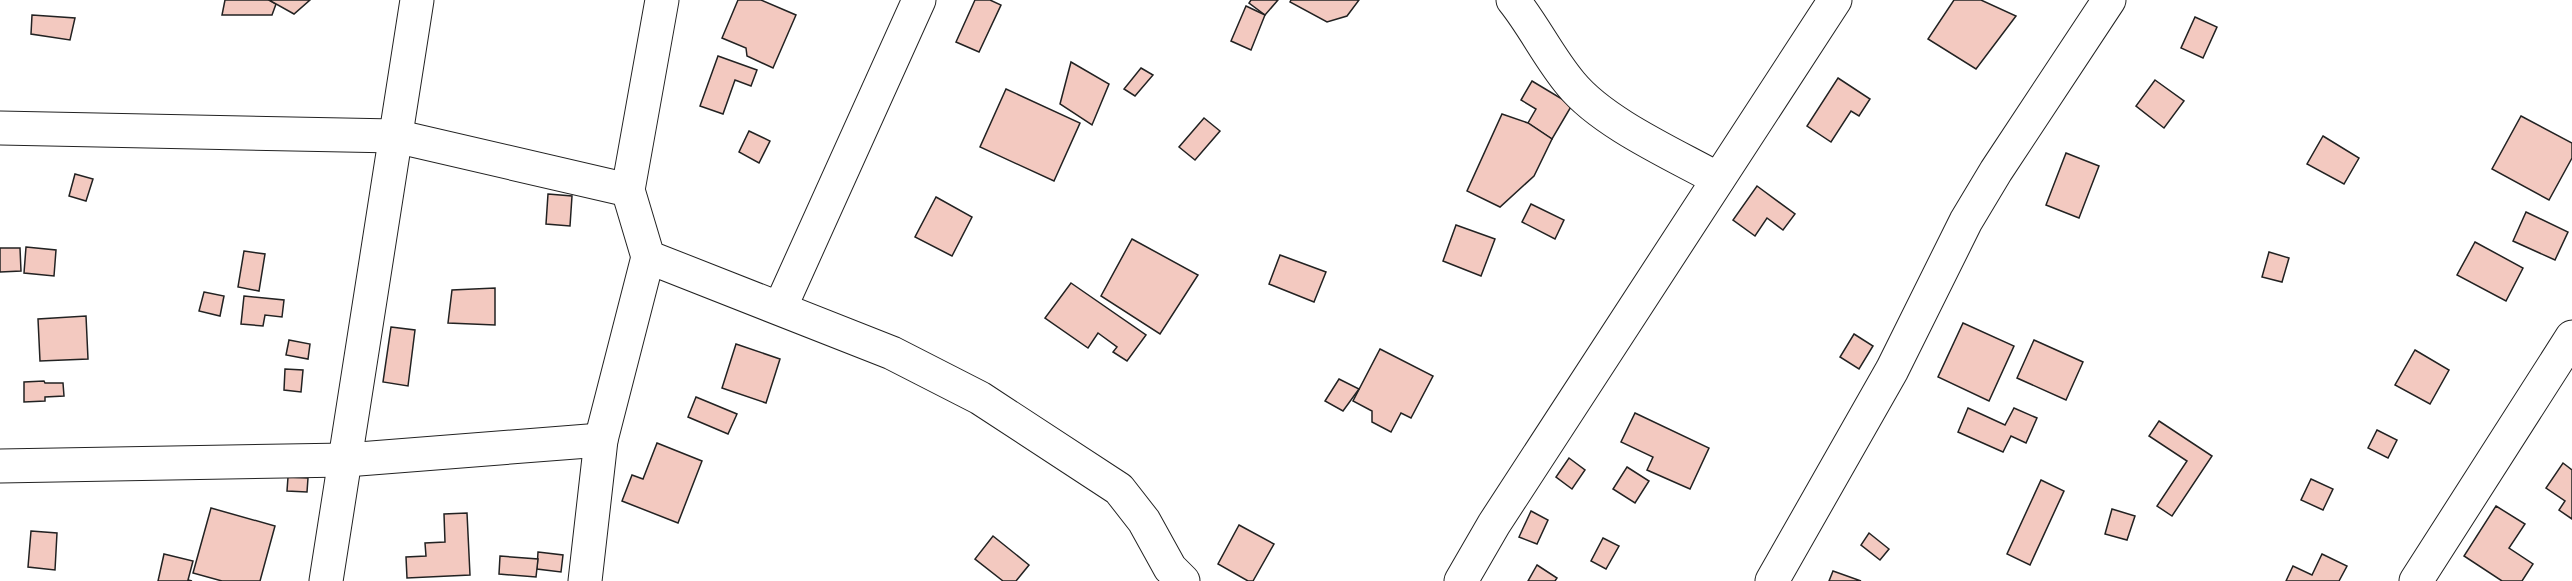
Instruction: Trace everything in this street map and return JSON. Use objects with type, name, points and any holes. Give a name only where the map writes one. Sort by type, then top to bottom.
[{"type":"street","points":[[326,581],[417,0]]},
{"type":"street","points":[[585,581],[601,440],[648,257],[628,190],[662,0]]},
{"type":"street","points":[[780,308],[919,0]]},
{"type":"street","points":[[1513,0],[1570,84],[1600,113],[1718,179]]},
{"type":"street","points":[[1461,581],[1494,524],[1835,0]]},
{"type":"street","points":[[1772,581],[1892,370],[1966,221],[1996,171],[2109,0]]},
{"type":"street","points":[[0,128],[395,136],[628,190]]},
{"type":"street","points":[[648,257],[892,353],[980,398],[1119,489],[1144,521],[1170,568],[1183,581]]},
{"type":"street","points":[[2416,581],[2572,337]]},
{"type":"street","points":[[0,466],[346,460],[601,440]]},
{"type":"building","points":[[225,0],[269,0],[276,4],[272,15],[222,15]]},
{"type":"building","points":[[269,0],[310,0],[294,14]]},
{"type":"building","points":[[738,0],[761,0],[796,15],[773,68],[747,56],[746,48],[722,38]]},
{"type":"building","points":[[975,0],[990,0],[1001,5],[979,52],[956,42]]},
{"type":"building","points":[[1251,0],[1278,0],[1265,15],[1249,3]]},
{"type":"building","points":[[1291,0],[1359,0],[1347,16],[1327,22],[1290,2]]},
{"type":"building","points":[[1954,0],[1981,0],[2016,16],[1976,69],[1928,39]]},
{"type":"building","points":[[1246,6],[1265,15],[1251,50],[1231,41]]},
{"type":"building","points":[[32,15],[75,18],[70,40],[31,34]]},
{"type":"building","points":[[2195,17],[2217,27],[2203,58],[2181,48]]},
{"type":"building","points":[[718,56],[757,70],[751,86],[735,80],[723,114],[700,106]]},
{"type":"building","points":[[1071,62],[1109,84],[1092,125],[1060,104]]},
{"type":"building","points":[[1141,68],[1153,75],[1135,96],[1124,89]]},
{"type":"building","points":[[1838,78],[1870,99],[1859,116],[1851,111],[1831,142],[1807,126]]},
{"type":"building","points":[[2155,80],[2184,101],[2164,128],[2136,106]]},
{"type":"building","points":[[1532,81],[1572,105],[1552,139],[1528,123],[1536,109],[1521,100]]},
{"type":"building","points":[[1006,89],[1080,123],[1054,181],[980,147]]},
{"type":"building","points":[[1502,114],[1528,123],[1552,139],[1534,176],[1500,207],[1467,191]]},
{"type":"building","points":[[2521,116],[2572,143],[2572,158],[2549,200],[2492,169]]},
{"type":"building","points":[[1204,118],[1220,131],[1195,160],[1179,147]]},
{"type":"building","points":[[749,131],[770,141],[759,163],[739,152]]},
{"type":"building","points":[[2323,136],[2359,158],[2344,184],[2307,164]]},
{"type":"building","points":[[2066,153],[2099,166],[2079,218],[2046,205]]},
{"type":"building","points":[[75,174],[93,179],[86,201],[69,196]]},
{"type":"building","points":[[1757,186],[1795,214],[1783,230],[1767,218],[1755,236],[1733,220]]},
{"type":"building","points":[[548,194],[572,196],[570,226],[546,224]]},
{"type":"building","points":[[936,197],[972,217],[952,256],[915,237]]},
{"type":"building","points":[[1531,204],[1564,220],[1555,239],[1522,222]]},
{"type":"building","points":[[2526,212],[2568,232],[2555,260],[2513,241]]},
{"type":"building","points":[[1456,225],[1495,239],[1481,276],[1443,261]]},
{"type":"building","points":[[1132,239],[1198,275],[1160,334],[1101,296]]},
{"type":"building","points":[[2475,242],[2523,268],[2506,301],[2457,275]]},
{"type":"building","points":[[26,247],[56,250],[54,276],[24,273]]},
{"type":"building","points":[[0,248],[20,248],[21,271],[0,272]]},
{"type":"building","points":[[244,251],[265,254],[259,291],[238,287]]},
{"type":"building","points":[[2269,252],[2289,258],[2282,282],[2262,277]]},
{"type":"building","points":[[1280,255],[1326,272],[1314,302],[1269,284]]},
{"type":"building","points":[[1071,283],[1146,335],[1127,361],[1113,352],[1117,347],[1098,333],[1088,348],[1045,318]]},
{"type":"building","points":[[495,288],[495,325],[448,323],[452,290]]},
{"type":"building","points":[[204,292],[224,296],[220,316],[199,311]]},
{"type":"building","points":[[244,296],[284,300],[282,317],[265,315],[263,326],[241,324]]},
{"type":"building","points":[[86,316],[88,359],[40,361],[38,319]]},
{"type":"building","points":[[1963,323],[2014,346],[1989,401],[1938,377]]},
{"type":"building","points":[[391,327],[415,330],[408,386],[383,382]]},
{"type":"building","points":[[1854,334],[1873,346],[1859,369],[1840,357]]},
{"type":"building","points":[[289,340],[310,344],[308,359],[286,355]]},
{"type":"building","points":[[2034,340],[2083,362],[2066,400],[2017,378]]},
{"type":"building","points":[[736,344],[780,359],[766,403],[722,388]]},
{"type":"building","points":[[1380,349],[1433,376],[1411,418],[1401,413],[1391,432],[1372,422],[1372,411],[1353,401]]},
{"type":"building","points":[[2415,350],[2449,370],[2430,404],[2395,385]]},
{"type":"building","points":[[285,369],[303,370],[301,392],[284,390]]},
{"type":"building","points":[[1339,379],[1359,389],[1343,411],[1325,401]]},
{"type":"building","points":[[44,381],[45,383],[63,383],[64,396],[45,397],[45,401],[24,402],[24,382]]},
{"type":"building","points":[[696,397],[737,414],[728,434],[688,417]]},
{"type":"building","points":[[1968,408],[2005,425],[2014,408],[2037,418],[2026,443],[2011,436],[2003,452],[1958,432]]},
{"type":"building","points":[[1635,413],[1709,448],[1690,489],[1647,470],[1653,457],[1621,442]]},
{"type":"building","points":[[2159,421],[2212,456],[2172,516],[2157,506],[2187,461],[2149,436]]},
{"type":"building","points":[[2377,430],[2397,440],[2388,458],[2368,448]]},
{"type":"building","points":[[657,443],[702,461],[678,523],[622,501],[632,475],[643,479]]},
{"type":"building","points":[[1569,458],[1585,470],[1572,489],[1556,477]]},
{"type":"building","points":[[2563,463],[2572,470],[2572,519],[2559,510],[2565,501],[2546,488]]},
{"type":"building","points":[[1627,467],[1649,481],[1635,503],[1613,489]]},
{"type":"building","points":[[288,477],[308,478],[307,492],[287,491]]},
{"type":"building","points":[[2311,479],[2333,489],[2323,510],[2301,500]]},
{"type":"building","points":[[2041,480],[2064,491],[2030,565],[2007,554]]},
{"type":"building","points":[[2496,506],[2525,524],[2509,548],[2533,564],[2522,581],[2502,581],[2464,556]]},
{"type":"building","points":[[211,508],[275,526],[260,581],[222,581],[193,573]]},
{"type":"building","points":[[2112,509],[2135,516],[2127,540],[2105,534]]},
{"type":"building","points":[[1531,511],[1548,520],[1537,544],[1519,537]]},
{"type":"building","points":[[467,513],[470,575],[407,578],[406,557],[426,556],[425,543],[445,542],[444,514]]},
{"type":"building","points":[[1239,525],[1274,544],[1253,581],[1248,581],[1218,564]]},
{"type":"building","points":[[31,531],[57,533],[55,570],[28,567]]},
{"type":"building","points":[[1869,533],[1889,549],[1880,560],[1861,545]]},
{"type":"building","points":[[993,536],[1029,565],[1016,581],[1003,581],[975,559]]},
{"type":"building","points":[[1603,538],[1619,546],[1606,569],[1591,561]]},
{"type":"building","points":[[538,552],[563,555],[561,572],[537,569]]},
{"type":"building","points":[[164,554],[193,561],[188,580],[192,581],[158,581]]},
{"type":"building","points":[[2322,554],[2347,566],[2339,581],[2286,581],[2293,566],[2312,575]]},
{"type":"building","points":[[500,556],[538,559],[536,577],[499,574]]},
{"type":"building","points":[[1537,565],[1557,578],[1555,581],[1528,581]]},
{"type":"building","points":[[1833,571],[1861,581],[1829,581]]}]
